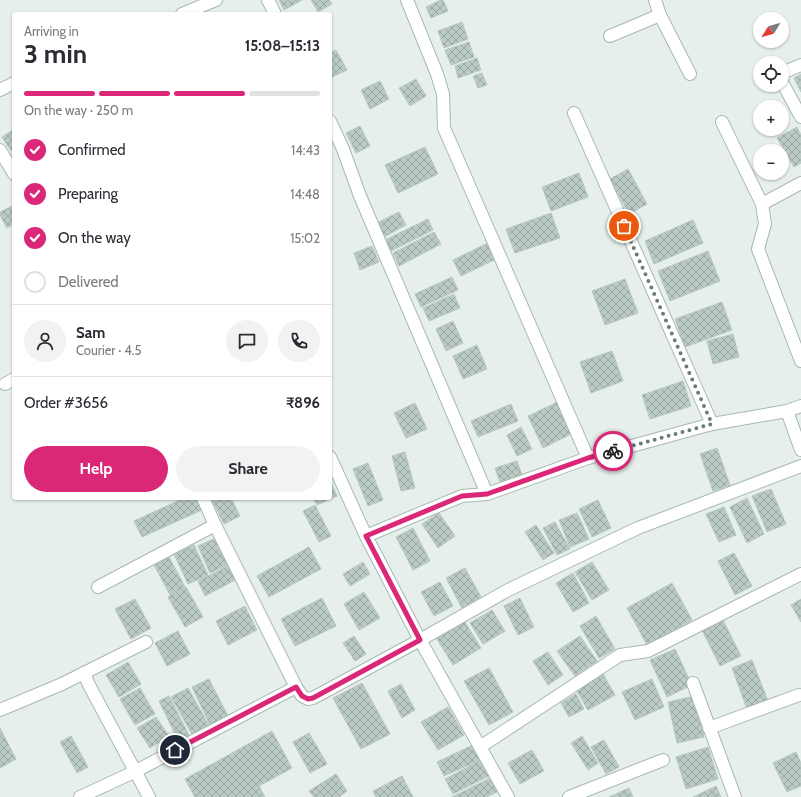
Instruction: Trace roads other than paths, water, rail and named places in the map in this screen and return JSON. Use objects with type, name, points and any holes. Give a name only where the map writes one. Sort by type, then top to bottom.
[{"type":"street","points":[[187,12],[214,0]]},
{"type":"street","points":[[268,0],[274,12]]},
{"type":"street","points":[[407,0],[438,74],[443,94],[444,128],[588,458]]},
{"type":"street","points":[[655,0],[660,15],[690,74]]},
{"type":"street","points":[[610,36],[660,15]]},
{"type":"street","points":[[789,70],[801,65]]},
{"type":"street","points":[[0,90],[12,84]]},
{"type":"street","points":[[788,92],[801,116]]},
{"type":"street","points":[[574,113],[712,424]]},
{"type":"street","points":[[722,122],[762,204],[765,224],[758,249],[801,361]]},
{"type":"street","points":[[332,125],[360,196],[487,494]]},
{"type":"street","points":[[0,150],[12,171]]},
{"type":"street","points":[[762,204],[801,183]]},
{"type":"street","points":[[366,536],[462,496],[487,494],[588,458],[712,424],[787,411],[801,406]]},
{"type":"street","points":[[787,411],[801,450]]},
{"type":"street","points":[[332,461],[366,536],[420,640],[508,797]]},
{"type":"street","points":[[204,500],[296,687],[302,696],[308,699],[313,698],[420,640],[508,590],[638,528],[801,466]]},
{"type":"street","points":[[98,586],[215,525]]},
{"type":"street","points":[[480,747],[620,655],[648,651],[801,574]]},
{"type":"street","points":[[0,710],[62,684],[146,642]]},
{"type":"street","points":[[84,673],[134,772],[149,797]]},
{"type":"street","points":[[693,683],[735,797]]},
{"type":"street","points":[[80,797],[134,772],[296,687]]},
{"type":"street","points":[[710,728],[799,695]]},
{"type":"street","points":[[569,797],[664,760]]}]
